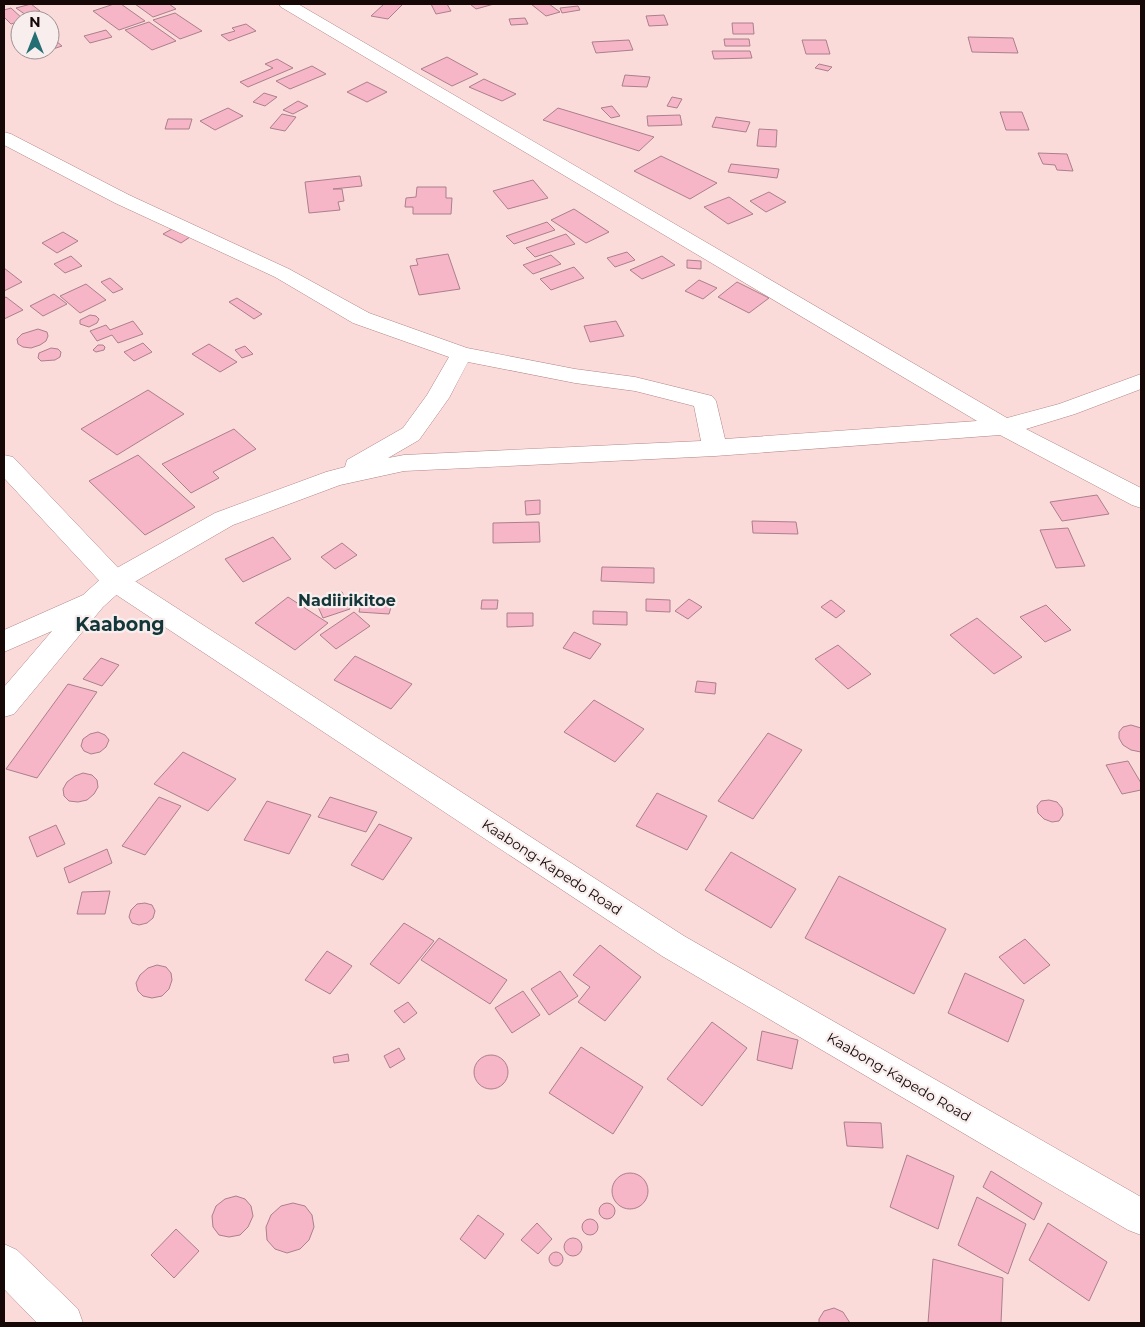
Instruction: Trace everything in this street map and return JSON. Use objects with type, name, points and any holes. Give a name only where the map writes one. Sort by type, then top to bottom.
[{"type":"street","points":[[287,4],[1004,427],[1141,499]]},
{"type":"street","points":[[4,138],[122,199],[282,273],[361,318],[462,354],[575,376],[635,384],[704,401],[716,448]]},
{"type":"street","points":[[336,478],[411,434],[437,398],[462,354]]},
{"type":"street","points":[[4,642],[104,591],[224,519],[336,478],[404,463],[716,448],[1004,427],[1067,409],[1141,381]]},
{"type":"street","name":"Kaabong-Kapedo Road","points":[[4,463],[104,591],[673,946],[1141,1217]]},
{"type":"street","points":[[4,706],[104,591]]},
{"type":"street","points":[[4,1263],[64,1323]]},
{"type":"building","points":[[31,4],[39,10],[19,10],[16,8]]},
{"type":"building","points":[[114,4],[121,4],[145,21],[119,30],[93,11]]},
{"type":"building","points":[[135,4],[169,4],[176,9],[153,17]]},
{"type":"building","points":[[384,4],[403,4],[388,19],[371,16]]},
{"type":"building","points":[[431,4],[447,4],[451,11],[436,14]]},
{"type":"building","points":[[470,4],[494,4],[476,9]]},
{"type":"building","points":[[531,4],[549,4],[560,12],[546,16]]},
{"type":"building","points":[[578,6],[580,10],[562,13],[560,8]]},
{"type":"building","points":[[11,8],[13,10],[10,10],[10,23],[4,17],[4,10]]},
{"type":"building","points":[[175,13],[202,31],[180,39],[153,20]]},
{"type":"building","points":[[664,15],[668,25],[649,26],[646,16]]},
{"type":"building","points":[[525,18],[528,24],[511,25],[509,19]]},
{"type":"building","points":[[149,22],[176,41],[152,50],[125,30]]},
{"type":"building","points":[[732,23],[753,23],[754,34],[733,34]]},
{"type":"building","points":[[246,24],[256,31],[229,41],[221,35],[235,31],[232,28]]},
{"type":"building","points":[[106,30],[112,37],[90,43],[84,36]]},
{"type":"building","points":[[968,37],[1013,38],[1018,53],[972,52]]},
{"type":"building","points":[[724,39],[749,39],[750,46],[725,46]]},
{"type":"building","points":[[629,40],[633,50],[596,53],[592,42]]},
{"type":"building","points":[[802,40],[826,40],[830,54],[806,54]]},
{"type":"building","points":[[712,51],[750,51],[752,58],[714,59]]},
{"type":"building","points":[[447,57],[478,74],[452,86],[421,69]]},
{"type":"building","points":[[277,59],[293,68],[248,87],[240,82],[273,68],[265,64]]},
{"type":"building","points":[[819,64],[832,67],[828,71],[815,68]]},
{"type":"building","points":[[312,66],[326,74],[290,89],[276,81]]},
{"type":"building","points":[[625,75],[650,77],[647,87],[622,86]]},
{"type":"building","points":[[484,79],[516,94],[502,101],[469,87]]},
{"type":"building","points":[[367,82],[387,92],[367,102],[347,92]]},
{"type":"building","points":[[264,93],[277,97],[265,106],[253,102]]},
{"type":"building","points":[[672,97],[682,99],[677,108],[667,106]]},
{"type":"building","points":[[298,101],[308,106],[293,114],[283,110]]},
{"type":"building","points":[[612,106],[620,116],[611,118],[601,108]]},
{"type":"building","points":[[228,108],[243,116],[215,130],[200,121]]},
{"type":"building","points":[[558,108],[654,137],[639,151],[543,120]]},
{"type":"building","points":[[1000,112],[1022,112],[1029,130],[1006,130]]},
{"type":"building","points":[[282,114],[296,117],[285,131],[270,128]]},
{"type":"building","points":[[680,115],[682,125],[648,126],[647,116]]},
{"type":"building","points":[[716,117],[750,122],[746,132],[712,127]]},
{"type":"building","points":[[168,119],[192,119],[189,129],[165,129]]},
{"type":"building","points":[[759,129],[777,130],[776,147],[757,146]]},
{"type":"building","points":[[1038,153],[1067,154],[1073,171],[1057,170],[1055,165],[1043,164]]},
{"type":"building","points":[[661,156],[717,183],[690,199],[634,171]]},
{"type":"building","points":[[731,164],[779,169],[777,178],[728,172]]},
{"type":"building","points":[[360,176],[362,186],[333,189],[342,189],[344,201],[338,202],[340,210],[309,213],[305,182]]},
{"type":"building","points":[[533,180],[548,198],[508,209],[493,191]]},
{"type":"building","points":[[417,187],[446,187],[446,198],[452,198],[451,214],[413,214],[413,207],[405,207],[406,198],[416,197]]},
{"type":"building","points":[[769,192],[786,202],[766,212],[750,201]]},
{"type":"building","points":[[729,197],[753,214],[728,224],[704,207]]},
{"type":"building","points":[[574,209],[609,232],[586,243],[551,220]]},
{"type":"building","points":[[547,222],[555,230],[514,244],[506,236]]},
{"type":"building","points":[[172,229],[190,237],[181,243],[163,234]]},
{"type":"building","points":[[63,232],[78,241],[57,253],[42,243]]},
{"type":"building","points":[[566,234],[575,244],[535,257],[526,248]]},
{"type":"building","points":[[627,252],[635,260],[615,267],[607,258]]},
{"type":"building","points":[[448,254],[460,289],[419,295],[410,266],[418,265],[416,259]]},
{"type":"building","points":[[551,255],[561,264],[533,274],[523,265]]},
{"type":"building","points":[[71,256],[82,266],[65,273],[54,264]]},
{"type":"building","points":[[662,256],[675,265],[642,279],[630,270]]},
{"type":"building","points":[[687,260],[701,261],[701,269],[687,268]]},
{"type":"building","points":[[574,267],[584,278],[551,290],[540,279]]},
{"type":"building","points":[[4,268],[22,282],[4,291]]},
{"type":"building","points":[[110,278],[123,289],[113,293],[101,282]]},
{"type":"building","points":[[699,280],[717,288],[703,299],[685,291]]},
{"type":"building","points":[[737,282],[769,298],[749,313],[718,297]]},
{"type":"building","points":[[86,284],[106,300],[80,313],[60,296]]},
{"type":"building","points":[[54,294],[67,304],[43,316],[30,306]]},
{"type":"building","points":[[6,297],[23,310],[4,319],[4,298]]},
{"type":"building","points":[[237,298],[262,314],[254,319],[229,302]]},
{"type":"building","points":[[90,315],[96,316],[99,319],[97,323],[89,327],[80,324],[80,320]]},
{"type":"building","points":[[133,321],[143,334],[118,343],[112,335],[97,341],[90,331],[106,325],[110,330]]},
{"type":"building","points":[[616,321],[624,336],[590,342],[584,326]]},
{"type":"building","points":[[38,329],[47,332],[46,341],[31,348],[18,344],[17,339],[22,334]]},
{"type":"building","points":[[143,343],[152,352],[134,361],[124,352]]},
{"type":"building","points":[[209,344],[237,362],[220,372],[192,354]]},
{"type":"building","points":[[98,345],[103,345],[105,347],[104,350],[96,352],[93,350]]},
{"type":"building","points":[[245,346],[253,354],[242,358],[235,350]]},
{"type":"building","points":[[51,348],[58,349],[61,352],[60,357],[55,360],[41,361],[38,358],[39,353]]},
{"type":"building","points":[[148,390],[184,414],[117,455],[81,429]]},
{"type":"building","points":[[234,429],[256,449],[213,472],[219,478],[191,493],[162,464]]},
{"type":"building","points":[[138,455],[195,507],[145,535],[89,481]]},
{"type":"building","points":[[1097,495],[1109,514],[1062,521],[1050,502]]},
{"type":"building","points":[[540,500],[540,514],[526,515],[525,501]]},
{"type":"building","points":[[752,521],[796,522],[798,534],[753,533]]},
{"type":"building","points":[[539,522],[540,542],[493,543],[493,523]]},
{"type":"building","points":[[1068,528],[1085,566],[1056,568],[1040,530]]},
{"type":"building","points":[[273,537],[291,559],[243,582],[225,559]]},
{"type":"building","points":[[342,543],[357,555],[335,569],[321,557]]},
{"type":"building","points":[[602,567],[654,568],[654,583],[601,581]]},
{"type":"building","points":[[342,592],[350,609],[323,618],[315,600]]},
{"type":"building","points":[[288,597],[328,623],[295,650],[255,623]]},
{"type":"building","points":[[362,599],[393,600],[389,614],[359,612]]},
{"type":"building","points":[[646,599],[670,600],[670,612],[646,611]]},
{"type":"building","points":[[689,599],[702,607],[688,619],[675,611]]},
{"type":"building","points":[[482,600],[498,600],[497,609],[481,609]]},
{"type":"building","points":[[831,600],[845,611],[836,618],[821,607]]},
{"type":"building","points":[[1046,605],[1071,630],[1045,642],[1020,617]]},
{"type":"building","points":[[593,611],[627,612],[627,625],[593,624]]},
{"type":"building","points":[[354,612],[370,626],[336,649],[320,635]]},
{"type":"building","points":[[507,613],[533,613],[533,626],[507,627]]},
{"type":"building","points":[[977,618],[1022,657],[994,674],[950,635]]},
{"type":"building","points":[[574,632],[601,644],[590,659],[563,648]]},
{"type":"building","points":[[838,645],[871,674],[848,689],[815,659]]},
{"type":"building","points":[[355,656],[412,684],[391,709],[334,680]]},
{"type":"building","points":[[101,658],[119,665],[102,686],[83,679]]},
{"type":"building","points":[[697,681],[716,683],[715,694],[695,692]]},
{"type":"building","points":[[68,684],[97,692],[37,778],[6,769]]},
{"type":"building","points":[[594,700],[644,729],[615,762],[564,732]]},
{"type":"building","points":[[1131,725],[1141,728],[1141,752],[1131,750],[1123,745],[1119,738],[1119,732],[1123,727]]},
{"type":"building","points":[[98,732],[105,735],[109,740],[106,747],[100,752],[91,754],[84,751],[81,746],[83,739],[90,734]]},
{"type":"building","points":[[768,733],[802,750],[753,819],[718,801]]},
{"type":"building","points":[[183,752],[236,779],[208,811],[154,784]]},
{"type":"building","points":[[1128,761],[1141,783],[1141,790],[1122,794],[1106,765]]},
{"type":"building","points":[[83,773],[92,775],[97,780],[98,787],[87,800],[69,801],[64,796],[63,789],[67,782]]},
{"type":"building","points":[[657,793],[707,816],[687,850],[636,826]]},
{"type":"building","points":[[159,797],[181,806],[145,855],[122,846]]},
{"type":"building","points":[[330,797],[377,812],[366,832],[318,817]]},
{"type":"building","points":[[267,801],[311,815],[289,854],[244,840]]},
{"type":"building","points":[[1041,801],[1057,802],[1062,808],[1063,815],[1059,821],[1052,822],[1044,819],[1038,813],[1037,806]]},
{"type":"building","points":[[379,824],[412,838],[383,880],[351,865]]},
{"type":"building","points":[[56,825],[65,844],[37,857],[29,837]]},
{"type":"building","points":[[107,849],[112,863],[69,883],[64,868]]},
{"type":"building","points":[[731,852],[796,889],[771,928],[705,890]]},
{"type":"building","points":[[839,876],[946,929],[914,994],[805,938]]},
{"type":"building","points":[[110,891],[105,914],[77,914],[82,892]]},
{"type":"building","points":[[145,903],[152,905],[155,911],[153,918],[147,923],[139,925],[132,923],[129,917],[131,910],[137,904]]},
{"type":"building","points":[[404,923],[434,941],[399,984],[370,964]]},
{"type":"building","points":[[439,938],[507,980],[490,1004],[421,960]]},
{"type":"building","points":[[1025,939],[1050,965],[1024,984],[999,957]]},
{"type":"building","points":[[600,945],[641,977],[605,1021],[578,1002],[590,987],[573,975]]},
{"type":"building","points":[[327,951],[352,966],[330,994],[305,980]]},
{"type":"building","points":[[157,965],[166,967],[171,973],[172,980],[169,989],[162,996],[152,998],[143,996],[138,991],[136,983],[140,975],[148,968]]},
{"type":"building","points":[[560,971],[578,996],[549,1015],[531,989]]},
{"type":"building","points":[[965,973],[1024,1000],[1008,1042],[948,1013]]},
{"type":"building","points":[[523,991],[540,1015],[512,1033],[495,1008]]},
{"type":"building","points":[[408,1002],[417,1013],[404,1023],[394,1011]]},
{"type":"building","points":[[712,1022],[747,1048],[702,1106],[667,1079]]},
{"type":"building","points":[[762,1031],[798,1040],[792,1069],[757,1060]]},
{"type":"building","points":[[581,1047],[643,1087],[613,1134],[549,1093]]},
{"type":"building","points":[[399,1048],[405,1059],[390,1068],[384,1056]]},
{"type":"building","points":[[348,1054],[349,1061],[334,1063],[333,1057]]},
{"type":"building","points":[[491,1055],[498,1056],[503,1060],[507,1065],[507,1079],[503,1084],[498,1088],[491,1089],[484,1088],[479,1084],[475,1079],[474,1072],[475,1065],[479,1060],[484,1056]]},
{"type":"building","points":[[844,1122],[881,1123],[883,1148],[847,1146]]},
{"type":"building","points":[[907,1155],[954,1176],[938,1229],[890,1207]]},
{"type":"building","points":[[991,1171],[1042,1203],[1034,1220],[983,1187]]},
{"type":"building","points":[[630,1173],[637,1174],[643,1178],[647,1184],[647,1198],[643,1204],[637,1208],[630,1209],[623,1208],[617,1204],[613,1198],[612,1191],[613,1184],[617,1178],[623,1174]]},
{"type":"building","points":[[236,1196],[245,1199],[251,1206],[253,1216],[248,1227],[240,1235],[229,1237],[219,1235],[213,1227],[212,1216],[216,1206],[225,1199]]},
{"type":"building","points":[[977,1197],[1026,1224],[1008,1274],[958,1245]]},
{"type":"building","points":[[293,1203],[305,1206],[312,1215],[314,1227],[309,1240],[300,1249],[287,1253],[275,1249],[267,1240],[266,1227],[271,1215],[281,1206]]},
{"type":"building","points":[[607,1203],[615,1211],[607,1219],[599,1211]]},
{"type":"building","points":[[478,1215],[504,1234],[485,1259],[460,1239]]},
{"type":"building","points":[[587,1219],[593,1219],[598,1224],[596,1233],[587,1235],[582,1230],[582,1224]]},
{"type":"building","points":[[537,1223],[552,1239],[538,1254],[521,1240]]},
{"type":"building","points":[[1048,1223],[1107,1262],[1089,1301],[1029,1260]]},
{"type":"building","points":[[176,1229],[199,1251],[174,1278],[151,1255]]},
{"type":"building","points":[[573,1238],[579,1241],[582,1247],[579,1253],[573,1256],[567,1253],[564,1247],[567,1241]]},
{"type":"building","points":[[553,1252],[559,1252],[563,1259],[559,1266],[553,1266],[549,1262],[549,1256]]},
{"type":"building","points":[[933,1259],[1003,1278],[1001,1323],[928,1323]]},
{"type":"building","points":[[834,1308],[843,1312],[850,1323],[819,1323],[819,1319],[824,1311]]},
{"type":"district","name":"Nadiirikitoe","points":[[347,600]]},
{"type":"district","name":"Kaabong","points":[[120,624]]}]
